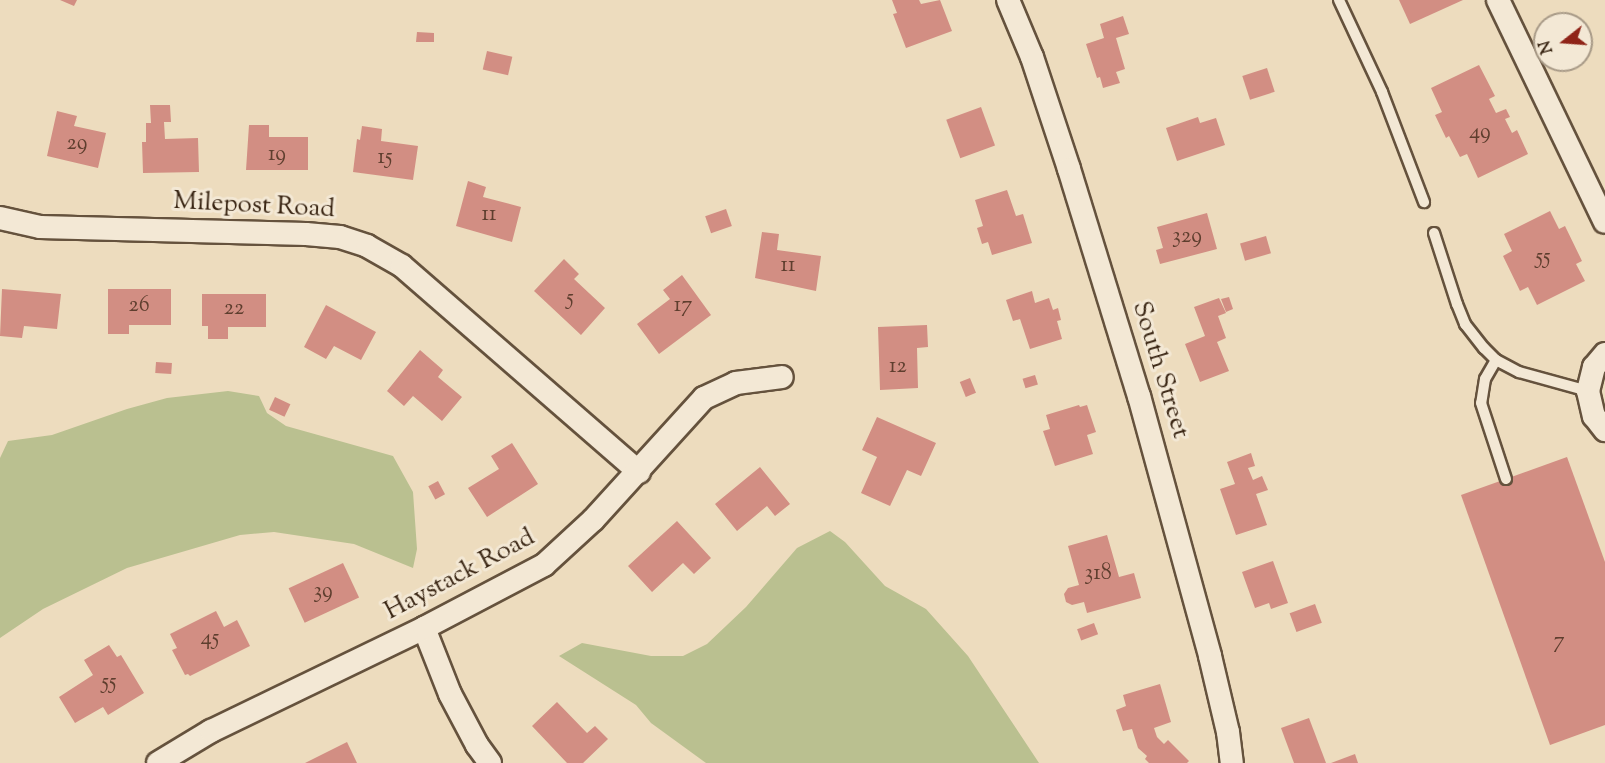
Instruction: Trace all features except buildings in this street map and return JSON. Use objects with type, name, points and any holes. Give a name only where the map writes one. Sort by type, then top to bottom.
[{"type":"street","name":"South Street","points":[[1008,0],[1032,57],[1062,147],[1139,396],[1210,656],[1228,732],[1232,763]]},
{"type":"street","points":[[1498,0],[1605,222]]},
{"type":"street","name":"Milepost Road","points":[[0,218],[40,227],[306,234],[340,237],[367,246],[402,266],[639,472]]},
{"type":"street","points":[[1605,354],[1591,374],[1588,391],[1594,416],[1605,430]]},
{"type":"street","name":"Haystack Road","points":[[158,763],[211,731],[424,628],[544,565],[564,550],[639,472],[704,398],[736,383],[782,377]]},
{"type":"street","points":[[424,628],[450,694],[477,745],[490,763]]},
{"type":"lane","points":[[1339,0],[1382,92],[1424,202]]},
{"type":"lane","points":[[1434,233],[1466,324],[1474,337],[1496,360],[1536,378],[1588,391]]},
{"type":"lane","points":[[1496,360],[1485,379],[1481,403],[1506,479]]},
{"type":"green space","points":[[228,391],[259,396],[267,413],[286,426],[393,456],[413,492],[417,549],[413,568],[354,544],[274,532],[240,535],[127,568],[43,609],[0,638],[0,458],[8,441],[52,435],[167,398]]},
{"type":"green space","points":[[830,531],[845,542],[885,586],[926,609],[968,656],[1039,763],[706,763],[651,723],[636,705],[559,656],[582,643],[651,656],[683,656],[707,644],[746,607],[797,548]]}]
